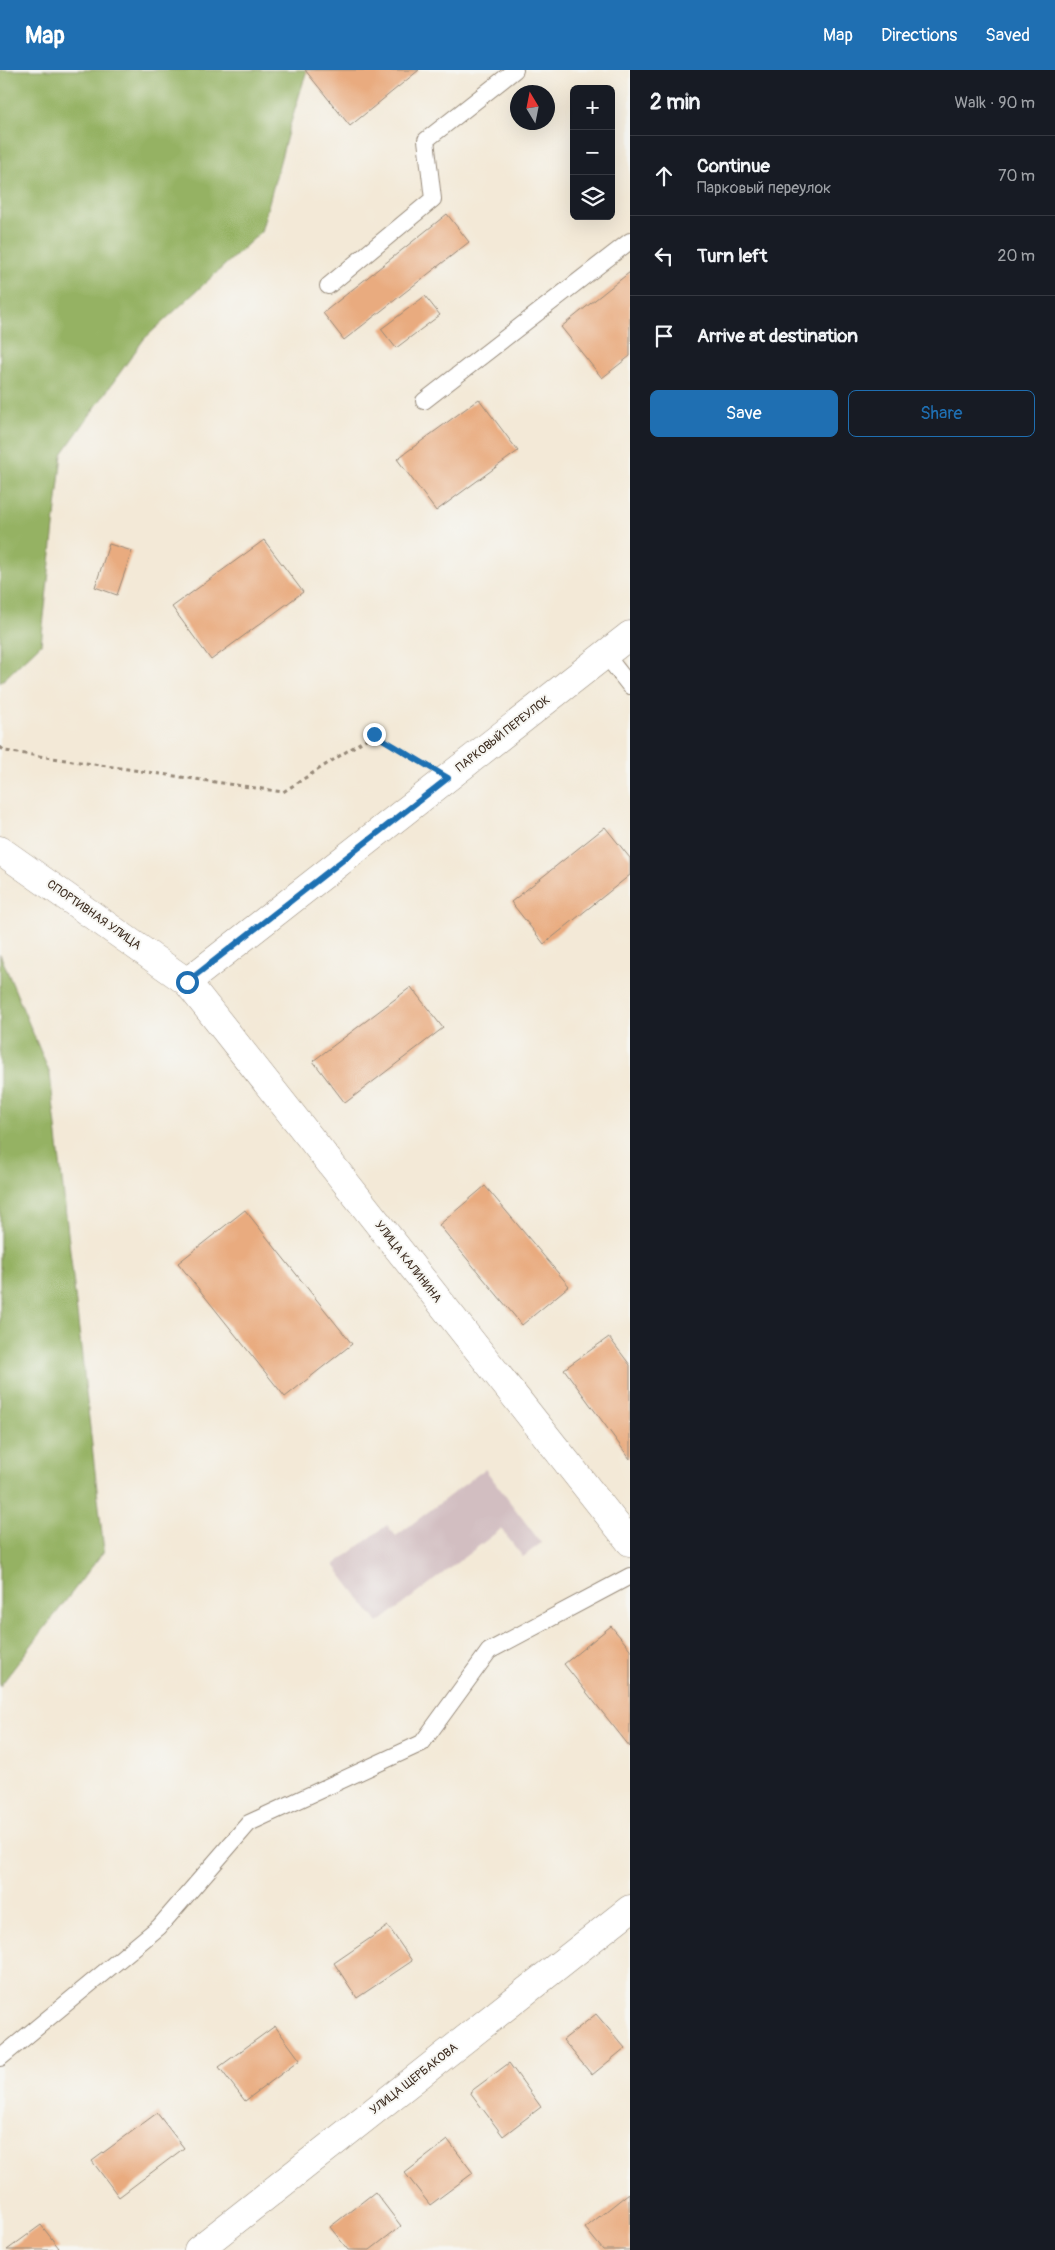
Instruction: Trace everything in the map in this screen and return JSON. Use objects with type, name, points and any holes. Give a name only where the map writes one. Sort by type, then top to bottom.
[{"type":"street","name":"ПАРКОВЫЙ ПЕРЕУЛОК","points":[[187,982],[630,635]]},
{"type":"street","name":"СПОРТИВНАЯ УЛИЦА","points":[[0,850],[187,982]]},
{"type":"street","name":"УЛИЦА КАЛИНИНА","points":[[187,982],[630,1542]]},
{"type":"street","name":"УЛИЦА ЩЕРБАКОВА","points":[[198,2250],[630,1909]]},
{"type":"lane","points":[[328,286],[432,199],[426,140],[515,70]]},
{"type":"lane","points":[[424,402],[630,241]]},
{"type":"lane","points":[[605,654],[630,686]]},
{"type":"lane","points":[[0,2058],[159,1927],[250,1823],[422,1742],[488,1651],[630,1576]]},
{"type":"path","points":[[0,747],[5,751],[283,792],[374,734],[448,778]]},
{"type":"shaded area","points":[[485,1469],[541,1543],[523,1557],[501,1529],[378,1623],[334,1565],[387,1525],[396,1536]]},
{"type":"green space","points":[[0,70],[307,70],[261,232],[144,339],[62,454],[41,644],[0,683]]},
{"type":"green space","points":[[0,954],[50,1074],[104,1551],[0,1686]]},
{"type":"building","points":[[305,70],[419,70],[350,126]]},
{"type":"building","points":[[447,214],[469,242],[344,340],[323,313]]},
{"type":"building","points":[[630,272],[630,356],[602,378],[561,327]]},
{"type":"building","points":[[425,296],[440,315],[396,348],[381,329]]},
{"type":"building","points":[[479,399],[518,451],[436,511],[397,459]]},
{"type":"building","points":[[264,540],[303,592],[211,660],[172,607]]},
{"type":"building","points":[[109,544],[132,551],[117,595],[95,587]]},
{"type":"building","points":[[605,827],[630,858],[630,875],[544,944],[511,902]]},
{"type":"building","points":[[411,987],[443,1028],[345,1103],[313,1061]]},
{"type":"building","points":[[485,1186],[569,1286],[522,1325],[439,1225]]},
{"type":"building","points":[[245,1210],[352,1344],[285,1397],[178,1263]]},
{"type":"building","points":[[609,1337],[630,1365],[630,1459],[564,1369]]},
{"type":"building","points":[[611,1626],[630,1649],[630,1747],[564,1664]]},
{"type":"building","points":[[388,1926],[412,1961],[357,1998],[334,1963]]},
{"type":"building","points":[[596,2014],[625,2048],[592,2075],[563,2040]]},
{"type":"building","points":[[275,2026],[300,2060],[245,2101],[219,2067]]},
{"type":"building","points":[[509,2063],[541,2107],[503,2136],[470,2092]]},
{"type":"building","points":[[157,2113],[184,2148],[119,2197],[92,2161]]},
{"type":"building","points":[[448,2140],[473,2173],[430,2205],[405,2173]]},
{"type":"building","points":[[375,2192],[401,2226],[370,2250],[348,2250],[330,2227]]},
{"type":"building","points":[[629,2193],[630,2250],[603,2250],[585,2228]]},
{"type":"building","points":[[41,2225],[59,2248],[56,2250],[7,2250]]},
{"type":"route","points":[[187,982],[448,778],[374,734]]}]
